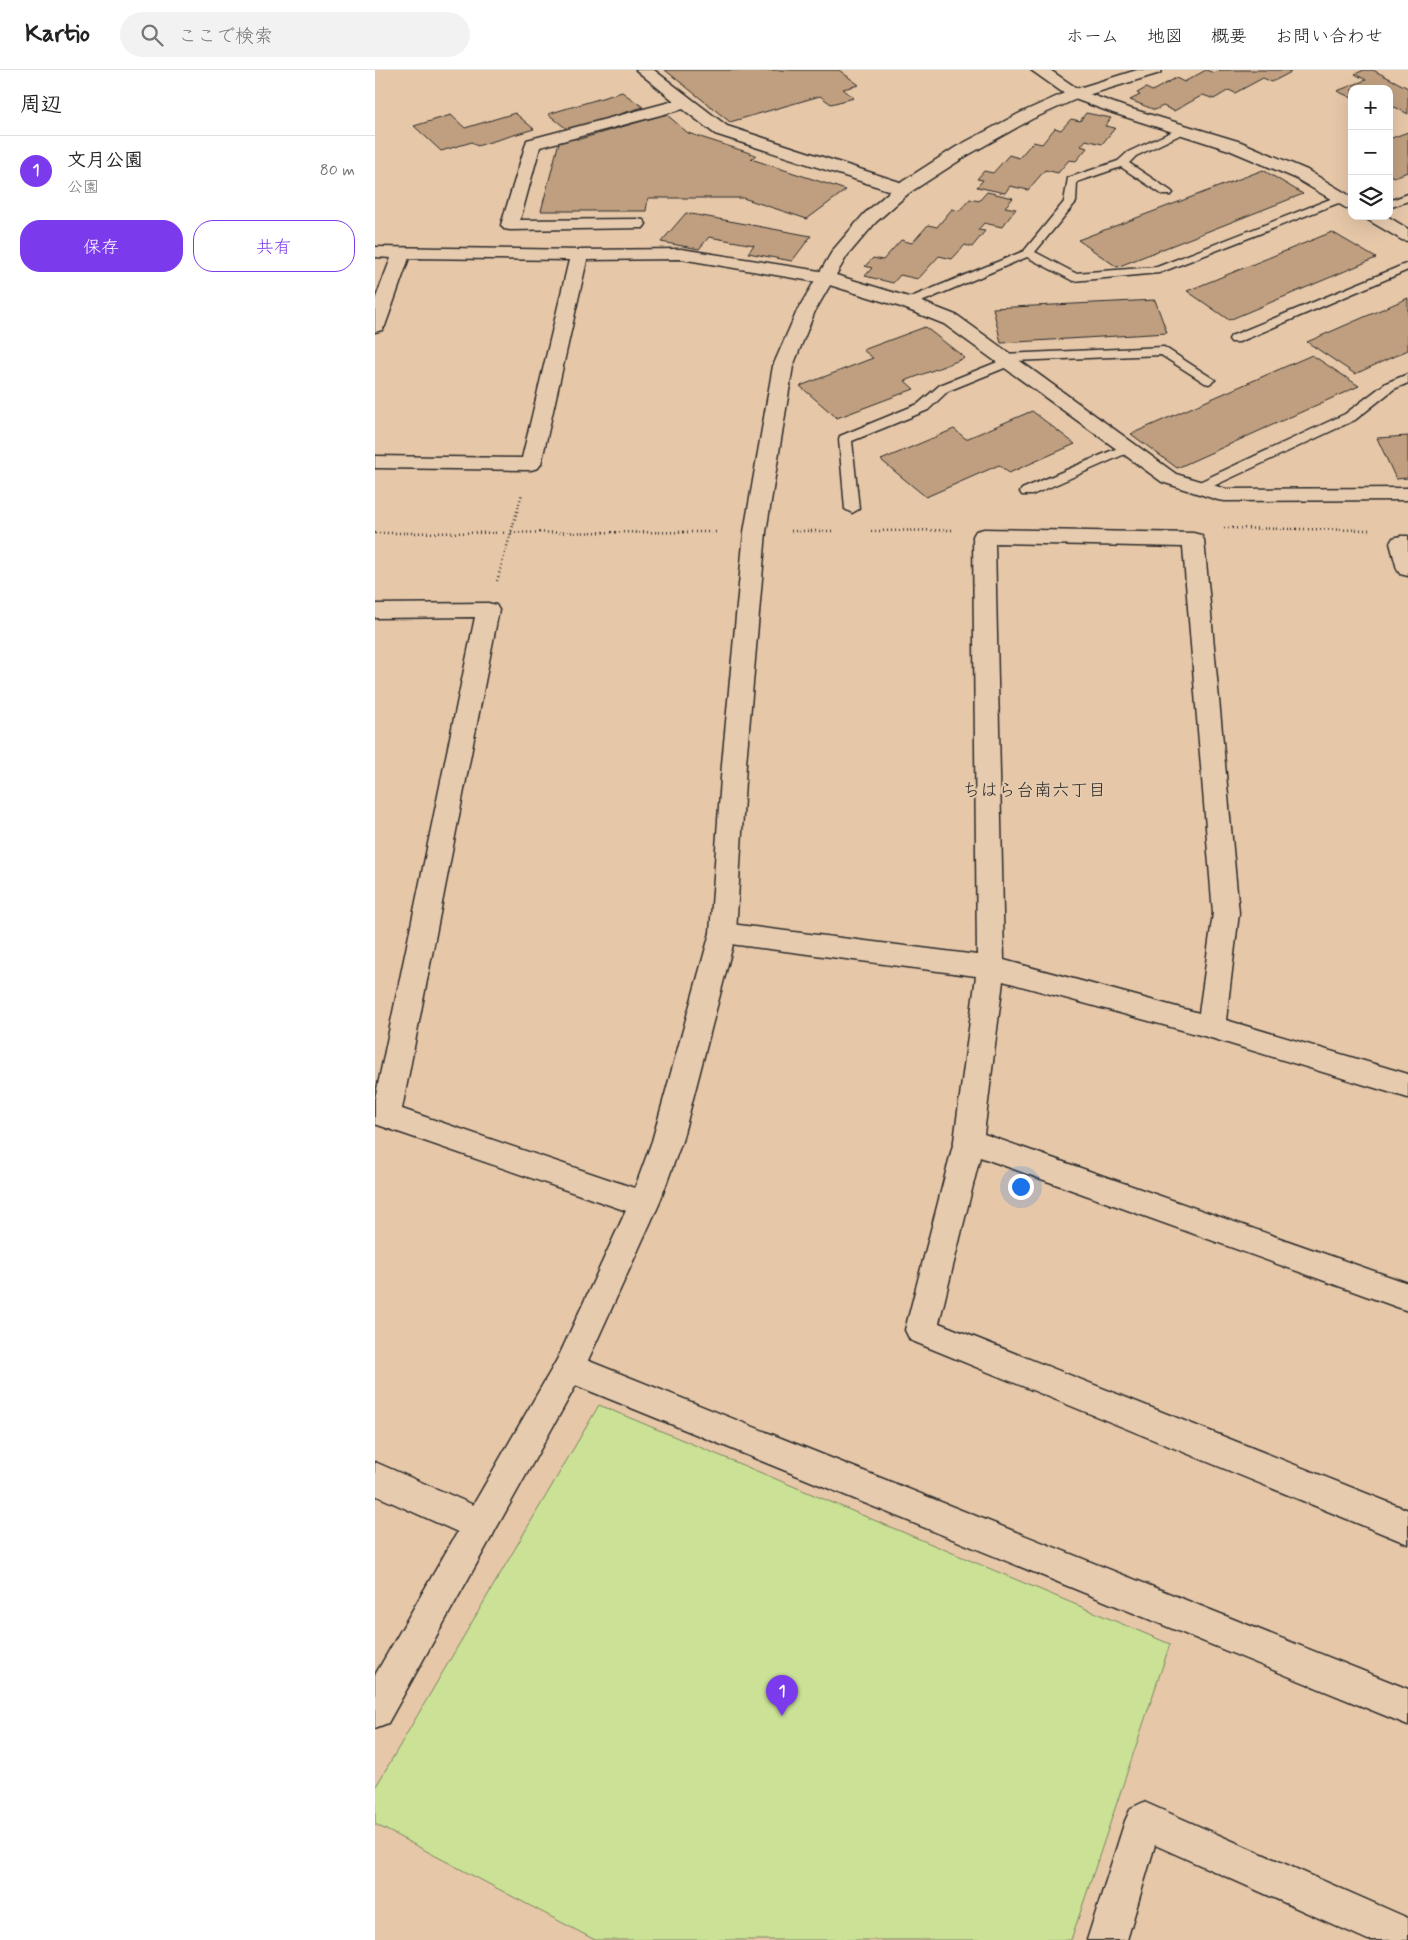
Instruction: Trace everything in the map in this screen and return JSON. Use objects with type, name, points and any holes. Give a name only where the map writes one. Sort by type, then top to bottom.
[{"type":"street","points":[[643,70],[721,130],[903,189]]},
{"type":"street","points":[[1039,70],[1075,94],[1235,146],[1301,174],[1347,201]]},
{"type":"street","points":[[375,1710],[569,1368],[644,1204],[667,1141],[723,933],[734,764],[755,532],[783,366],[806,312],[839,254],[870,218],[903,189],[962,151],[1026,116],[1075,94],[1154,70]]},
{"type":"street","points":[[637,224],[510,225],[533,144],[686,103]]},
{"type":"street","points":[[1381,220],[1408,236]]},
{"type":"street","points":[[375,252],[579,255],[681,254],[826,278],[908,303],[951,320],[1169,478],[1225,495],[1408,494]]},
{"type":"street","points":[[375,326],[402,252]]},
{"type":"street","points":[[375,462],[531,464],[579,255]]},
{"type":"street","points":[[1211,1027],[1226,913],[1193,540],[984,536],[991,967],[969,1141],[921,1330],[1408,1527]]},
{"type":"street","points":[[1405,543],[1408,569]]},
{"type":"street","points":[[375,611],[488,610],[381,1114],[644,1204]]},
{"type":"street","points":[[723,933],[991,967],[1211,1027],[1408,1086]]},
{"type":"street","points":[[969,1141],[1408,1297]]},
{"type":"street","points":[[569,1368],[1408,1707]]},
{"type":"street","points":[[375,1478],[480,1525]]},
{"type":"street","points":[[1107,1940],[1144,1821],[1408,1938]]},
{"type":"lane","points":[[908,303],[1028,253],[1070,202],[1072,180],[1122,163],[1132,154],[1181,130]]},
{"type":"lane","points":[[1122,163],[1167,192]]},
{"type":"lane","points":[[1393,203],[1408,197]]},
{"type":"lane","points":[[1028,253],[1073,277],[1159,270],[1347,201]]},
{"type":"lane","points":[[1235,339],[1408,266]]},
{"type":"lane","points":[[852,509],[845,439],[923,407],[944,388],[1005,360],[1164,351],[1209,380]]},
{"type":"lane","points":[[1200,487],[1350,417],[1390,386],[1408,378]]},
{"type":"lane","points":[[1027,492],[1127,448]]},
{"type":"path","points":[[488,610],[531,464]]},
{"type":"path","points":[[1193,540],[1216,528],[1393,530],[1405,543]]},
{"type":"path","points":[[375,533],[755,532]]},
{"type":"green space","points":[[599,1405],[1170,1644],[1071,1940],[595,1940],[375,1824],[375,1788]]},
{"type":"building","points":[[665,70],[839,70],[859,85],[843,89],[854,98],[831,104],[820,96],[730,122]]},
{"type":"building","points":[[1206,70],[1214,73],[1221,70],[1286,70],[1291,72],[1272,82],[1263,78],[1235,93],[1229,90],[1214,99],[1203,95],[1174,111],[1163,106],[1155,110],[1130,100],[1140,95],[1137,93],[1146,88],[1152,91],[1176,78],[1184,82]]},
{"type":"building","points":[[1364,70],[1373,70],[1408,88],[1408,114],[1395,107],[1393,108],[1393,85],[1353,85],[1366,80],[1355,74]]},
{"type":"building","points":[[1348,87],[1348,96],[1337,91]]},
{"type":"building","points":[[622,92],[643,107],[568,130],[548,114]]},
{"type":"building","points":[[515,113],[534,129],[477,146],[472,142],[441,151],[414,126],[451,115],[465,128]]},
{"type":"building","points":[[1086,113],[1111,118],[1105,126],[1115,128],[1102,144],[1086,140],[1081,146],[1087,148],[1076,161],[1069,160],[1058,173],[1045,170],[1028,190],[1010,186],[1005,193],[977,187],[983,180],[977,179],[984,171],[993,173],[1009,155],[1019,158],[1033,142],[1042,144],[1055,128],[1061,130],[1071,119],[1080,121]]},
{"type":"building","points":[[666,114],[688,133],[756,155],[751,159],[846,190],[807,219],[743,198],[648,198],[646,211],[541,211],[560,138],[580,139]]},
{"type":"building","points":[[1408,132],[1408,172],[1394,177],[1393,177],[1393,138]]},
{"type":"building","points":[[1263,170],[1303,194],[1117,267],[1078,240]]},
{"type":"building","points":[[987,192],[1013,198],[1005,207],[1016,209],[1002,227],[984,223],[978,230],[985,231],[972,247],[965,245],[952,259],[939,256],[918,279],[900,275],[893,283],[865,276],[872,268],[865,266],[873,258],[883,260],[901,240],[912,243],[928,225],[937,227],[952,209],[959,211],[970,199],[979,201]]},
{"type":"building","points":[[686,213],[811,236],[792,261],[748,253],[754,245],[709,237],[699,249],[661,242]]},
{"type":"building","points":[[1332,232],[1376,258],[1229,320],[1187,291]]},
{"type":"building","points":[[1408,298],[1408,350],[1355,374],[1307,342]]},
{"type":"building","points":[[1155,300],[1167,333],[1001,343],[993,308]]},
{"type":"building","points":[[925,327],[965,358],[905,381],[914,389],[837,418],[800,386],[873,358],[863,350]]},
{"type":"building","points":[[1312,355],[1359,386],[1177,468],[1131,434]]},
{"type":"building","points":[[1032,411],[1075,444],[1009,473],[999,465],[926,497],[881,460],[954,429],[966,439]]},
{"type":"building","points":[[1408,436],[1408,478],[1396,479],[1377,438]]},
{"type":"place","name":"文月公園","points":[[782,1716]]},
{"type":"district","name":"ちはら台南六丁目","points":[[1034,790]]}]
